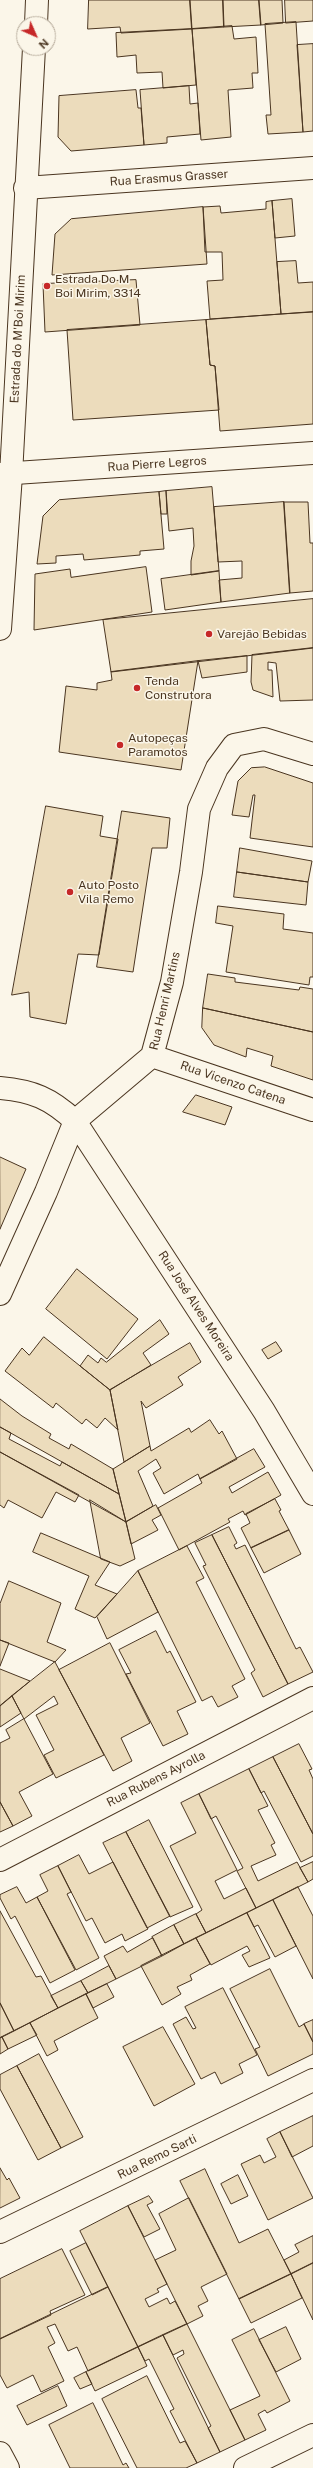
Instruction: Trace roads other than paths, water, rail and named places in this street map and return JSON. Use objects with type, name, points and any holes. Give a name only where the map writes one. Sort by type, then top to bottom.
[{"type":"street","points":[[36,16],[37,0]]},
{"type":"street","name":"Estrada do M'Boi Mirim","points":[[0,629],[6,474],[33,56]]},
{"type":"street","name":"Rua Erasmus Grasser","points":[[25,188],[313,168]]},
{"type":"street","name":"Rua Pierre Legros","points":[[6,474],[313,453]]},
{"type":"street","name":"Rua Henri Martins","points":[[0,1294],[46,1192],[75,1121],[152,1056],[172,982],[191,872],[199,809],[217,768],[234,744],[264,739],[313,754]]},
{"type":"street","name":"Rua Vicenzo Catena","points":[[152,1056],[313,1110]]},
{"type":"street","points":[[0,1088],[25,1090],[55,1103],[75,1121]]},
{"type":"street","name":"Rua José Alves Moreira","points":[[75,1121],[264,1411],[313,1494]]},
{"type":"street","name":"Rua Rubens Ayrolla","points":[[0,1860],[313,1698]]},
{"type":"street","name":"Rua Remo Sarti","points":[[0,2232],[313,2080]]},
{"type":"street","points":[[245,2468],[313,2435]]},
{"type":"street","points":[[0,2453],[8,2468]]},
{"type":"place","name":"Estrada Do M Boi Mirim, 3314","points":[[47,286]]},
{"type":"place","name":"Varejão Bebidas","points":[[209,634]]},
{"type":"place","name":"Tenda Construtora","points":[[137,688]]},
{"type":"place","name":"Autopeças Paramotos","points":[[120,745]]},
{"type":"place","name":"Auto Posto Vila Remo","points":[[70,892]]}]
